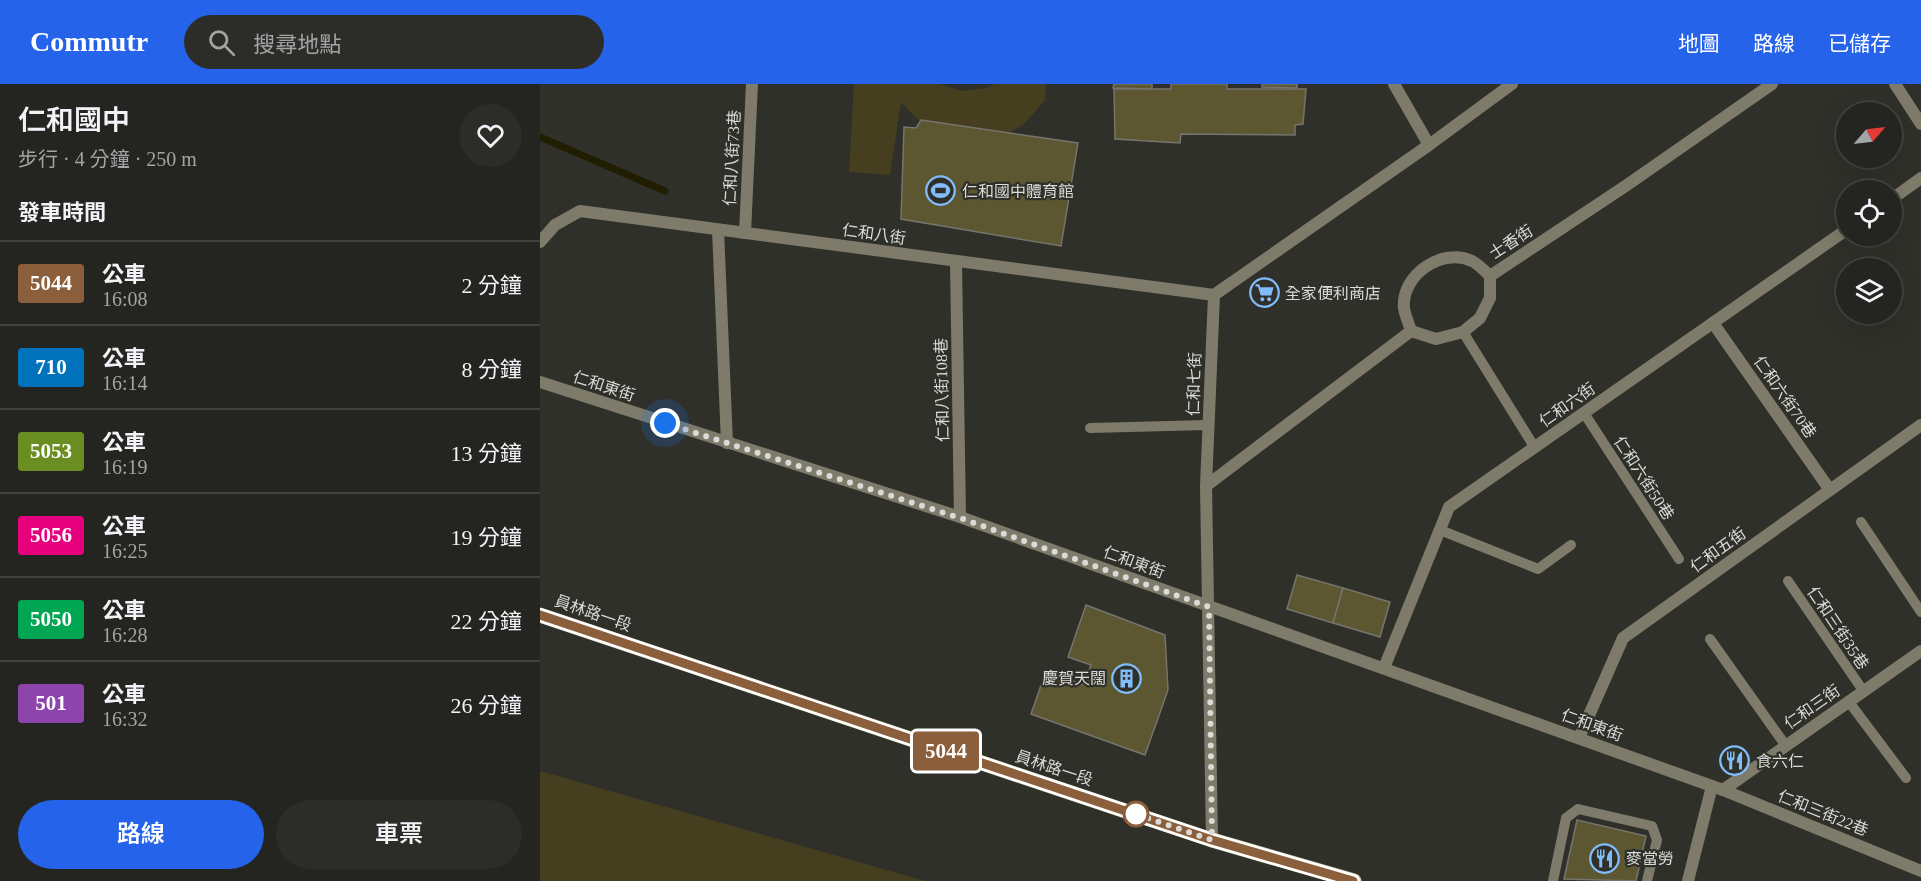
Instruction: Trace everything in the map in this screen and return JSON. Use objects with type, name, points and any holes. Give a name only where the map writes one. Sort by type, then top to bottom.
[{"type":"main road","name":"員林路一段","points":[[540,615],[1212,840],[1354,881]]},
{"type":"street","name":"仁和八街73巷","points":[[745,233],[752,84]]},
{"type":"street","points":[[1394,84],[1430,145]]},
{"type":"street","points":[[1214,294],[1430,145],[1512,84]]},
{"type":"street","name":"士香街","points":[[1463,332],[1480,318],[1490,298],[1490,276],[1628,185],[1772,84]]},
{"type":"street","points":[[1895,84],[1920,119]]},
{"type":"street","points":[[1902,192],[1921,178]]},
{"type":"street","name":"仁和八街","points":[[540,242],[555,225],[580,211],[1214,294]]},
{"type":"street","points":[[718,230],[727,443]]},
{"type":"street","name":"仁和六街","points":[[1384,668],[1449,507],[1836,237]]},
{"type":"street","points":[[1411,330],[1404,307],[1409,284],[1425,266],[1448,257],[1472,261],[1490,276]]},
{"type":"street","name":"仁和八街108巷","points":[[956,262],[960,518]]},
{"type":"street","name":"仁和七街","points":[[1212,840],[1206,486],[1214,294]]},
{"type":"street","name":"仁和六街70巷","points":[[1713,323],[1830,489]]},
{"type":"street","points":[[1411,330],[1436,339],[1463,332]]},
{"type":"street","points":[[1206,486],[1411,330]]},
{"type":"street","name":"仁和東街","points":[[540,382],[960,518],[1718,788]]},
{"type":"street","name":"仁和五街","points":[[1579,738],[1623,638],[1921,425]]},
{"type":"street","name":"仁和三街","points":[[1718,788],[1786,746],[1921,651]]},
{"type":"street","points":[[1688,881],[1718,788]]},
{"type":"street","name":"仁和三街22巷","points":[[1718,788],[1921,871]]},
{"type":"lane","points":[[1463,332],[1535,448]]},
{"type":"lane","name":"仁和六街50巷","points":[[1584,413],[1679,559]]},
{"type":"lane","points":[[1090,428],[1208,425]]},
{"type":"lane","points":[[1861,522],[1921,612]]},
{"type":"lane","points":[[1440,530],[1538,569],[1571,545]]},
{"type":"lane","name":"仁和三街35巷","points":[[1788,581],[1864,692]]},
{"type":"lane","points":[[1710,639],[1786,746]]},
{"type":"lane","points":[[1849,702],[1906,778]]},
{"type":"lane","points":[[1553,881],[1566,818],[1578,809],[1652,826],[1657,840],[1647,881]]},
{"type":"shaded area","points":[[854,84],[940,84],[962,91],[987,88],[994,84],[1046,84],[1045,100],[1023,125],[998,138],[938,135],[915,117],[901,102],[890,175],[849,172]]},
{"type":"shaded area","points":[[540,771],[925,881],[540,881]]},
{"type":"building","points":[[1114,84],[1152,84],[1152,89],[1113,88]]},
{"type":"building","points":[[1171,84],[1227,84],[1227,89],[1306,89],[1303,124],[1295,125],[1295,135],[1181,134],[1180,143],[1115,139],[1114,89],[1171,89]]},
{"type":"building","points":[[1262,84],[1297,84],[1297,88],[1262,87]]},
{"type":"building","points":[[921,120],[1078,143],[1061,246],[901,219],[904,127],[916,128]]},
{"type":"building","points":[[1297,575],[1343,588],[1333,623],[1287,609]]},
{"type":"building","points":[[1343,588],[1390,602],[1380,637],[1333,623]]},
{"type":"building","name":"慶賀天闊","points":[[1086,605],[1165,635],[1168,690],[1145,755],[1031,714],[1046,671],[1084,685],[1091,665],[1068,657]]},
{"type":"building","name":"麥當勞","points":[[1577,820],[1646,836],[1636,881],[1564,879]]},
{"type":"waterway","points":[[540,137],[665,191]]},
{"type":"bus line","name":"5044","points":[[540,615],[1212,840],[1353,881]]},
{"type":"place","name":"仁和國中體育館","points":[[941,191]]},
{"type":"place","name":"全家便利商店","points":[[1264,293]]},
{"type":"place","name":"慶賀天闊","points":[[1127,678]]},
{"type":"place","name":"食六仁","points":[[1735,761]]},
{"type":"place","name":"麥當勞","points":[[1605,858]]},
{"type":"route","points":[[665,423],[960,518],[1209,607],[1212,840],[1136,814]]}]
